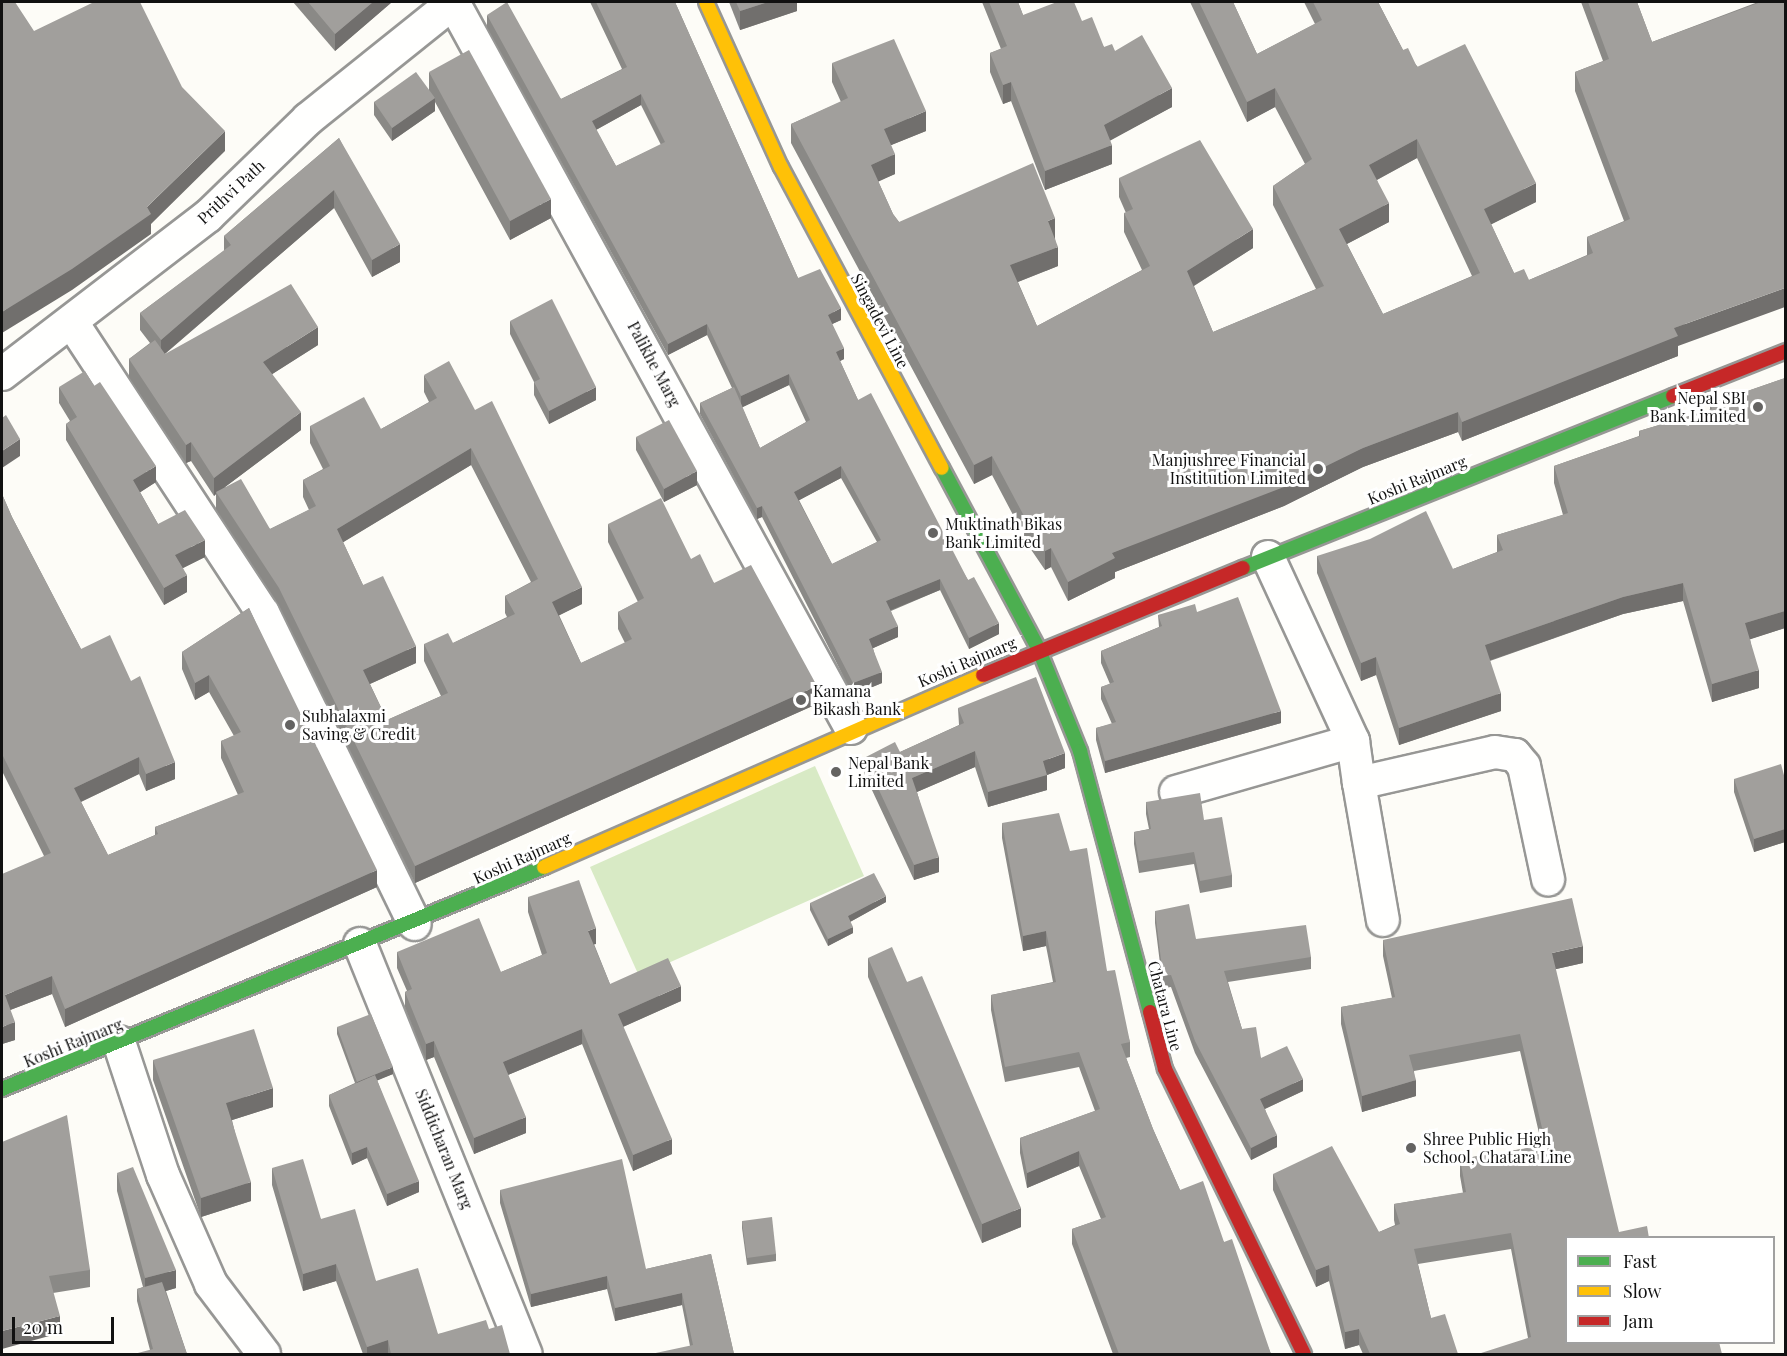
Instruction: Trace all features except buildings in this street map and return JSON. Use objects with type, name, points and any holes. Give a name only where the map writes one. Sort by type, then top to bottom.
[{"type":"main road","name":"Singadevi Line","points":[[706,2],[781,166],[1039,650]]},
{"type":"main road","name":"Koshi Rajmarg","points":[[2,1089],[415,924],[851,728],[1039,650],[1785,351]]},
{"type":"main road","name":"Chatara Line","points":[[1039,650],[1080,751],[1165,1069],[1304,1354]]},
{"type":"street","name":"Prithvi Path","points":[[2,374],[73,324],[208,216],[308,119],[454,2]]},
{"type":"street","name":"Palikhe Marg","points":[[454,2],[851,728]]},
{"type":"street","points":[[73,324],[263,613],[415,924]]},
{"type":"street","points":[[1269,557],[1353,741],[1383,920]]},
{"type":"street","points":[[1176,792],[1353,741]]},
{"type":"street","points":[[1359,783],[1495,752],[1515,755],[1524,766],[1548,879]]},
{"type":"street","name":"Siddicharan Marg","points":[[360,945],[526,1354]]},
{"type":"street","points":[[119,1042],[163,1175],[211,1284],[264,1354]]},
{"type":"green space","points":[[815,766],[864,876],[639,976],[590,867]]},
{"type":"traffic: fast","points":[[1243,568],[1673,396]]},
{"type":"traffic: fast","points":[[942,468],[1039,650],[1080,751],[1150,1012]]},
{"type":"traffic: fast","points":[[2,1089],[544,867]]},
{"type":"traffic: slow","points":[[706,2],[781,167],[942,468]]},
{"type":"traffic: slow","points":[[544,867],[983,675]]},
{"type":"traffic: jam","points":[[1673,396],[1786,351]]},
{"type":"traffic: jam","points":[[983,675],[1243,568]]},
{"type":"traffic: jam","points":[[1150,1012],[1165,1069],[1304,1354]]},
{"type":"place","name":"Nepal SBI Bank Limited","points":[[1758,407]]},
{"type":"place","name":"Manjushree Financial Institution Limited","points":[[1318,469]]},
{"type":"place","name":"Muktinath Bikas Bank Limited","points":[[933,533]]},
{"type":"place","name":"Kamana Bikash Bank","points":[[801,700]]},
{"type":"place","name":"Subhalaxmi Saving & Credit","points":[[290,725]]},
{"type":"place","name":"Nepal Bank Limited","points":[[836,772]]},
{"type":"place","name":"Shree Public High School, Chatara Line","points":[[1411,1148]]}]
